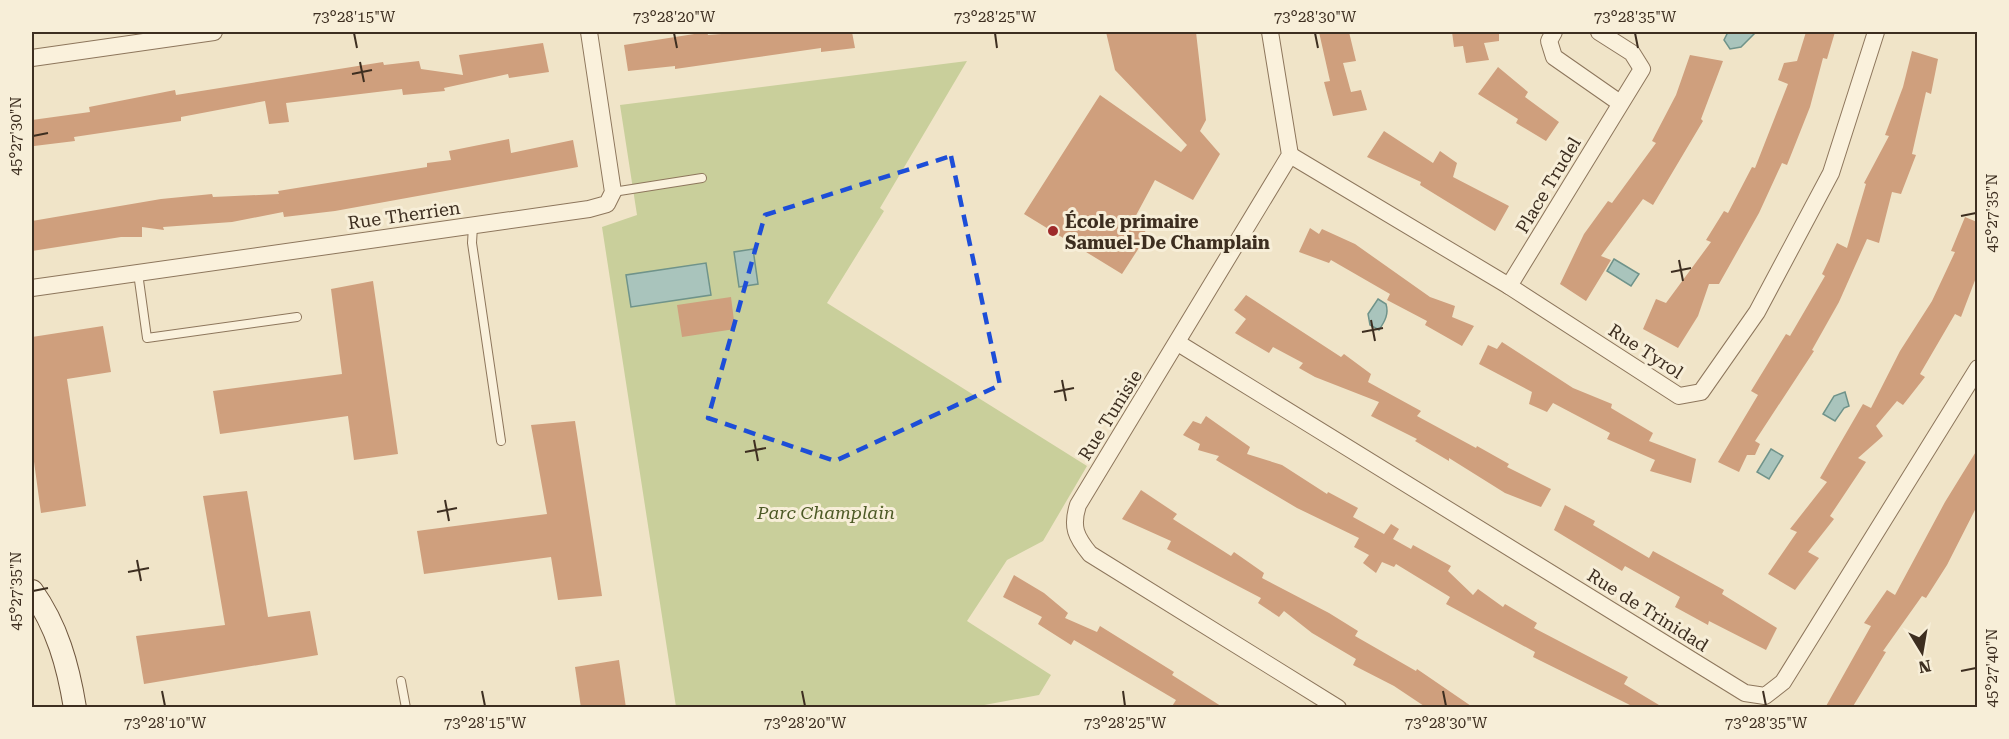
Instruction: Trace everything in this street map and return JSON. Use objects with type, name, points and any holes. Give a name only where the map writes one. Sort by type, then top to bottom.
[{"type":"street","points":[[32,58],[214,32]]},
{"type":"street","points":[[589,32],[614,192]]},
{"type":"street","points":[[1270,32],[1290,155]]},
{"type":"street","points":[[1554,32],[1549,40],[1554,57],[1620,103]]},
{"type":"street","name":"Place Trudel","points":[[1509,286],[1642,69],[1632,53],[1599,32]]},
{"type":"street","name":"Rue Tyrol","points":[[1290,155],[1509,286],[1679,396],[1701,392],[1757,312],[1831,173],[1876,32]]},
{"type":"street","name":"Rue Tunisie","points":[[1290,155],[1078,505],[1073,520],[1076,537],[1090,554],[1338,708]]},
{"type":"street","name":"Rue Therrien","points":[[32,288],[589,210],[607,204],[614,192]]},
{"type":"street","name":"Rue de Trinidad","points":[[1178,343],[1744,693],[1765,696],[1783,682],[1977,368]]},
{"type":"street","points":[[32,591],[59,642],[75,708]]},
{"type":"lane","points":[[614,192],[702,178]]},
{"type":"lane","points":[[473,226],[472,243],[501,441]]},
{"type":"lane","points":[[138,272],[147,338],[297,317]]},
{"type":"lane","points":[[400,681],[406,708]]},
{"type":"highlighted area","points":[[951,156],[1000,385],[835,461],[708,418],[765,215]]},
{"type":"green space","name":"Parc Champlain","points":[[967,61],[880,208],[884,211],[827,303],[1087,466],[1043,541],[1007,560],[967,621],[1051,675],[1039,695],[968,708],[676,707],[602,227],[637,215],[620,105]]},
{"type":"water","points":[[1728,32],[1756,32],[1741,47],[1730,49],[1724,40]]},
{"type":"water","points":[[753,249],[758,284],[739,287],[734,252]]},
{"type":"water","points":[[1614,259],[1639,274],[1631,286],[1607,271]]},
{"type":"water","points":[[706,263],[711,295],[631,307],[626,275]]},
{"type":"water","points":[[1378,299],[1386,304],[1387,311],[1379,330],[1370,325],[1368,314]]},
{"type":"water","points":[[1845,392],[1849,406],[1844,408],[1835,421],[1823,414],[1834,396]]},
{"type":"water","points":[[1771,449],[1783,456],[1769,479],[1757,472]]},
{"type":"building","points":[[707,32],[708,35],[748,32],[852,32],[855,48],[821,52],[821,48],[675,69],[675,66],[628,71],[624,45]]},
{"type":"building","points":[[1106,32],[1196,32],[1206,120],[1200,131],[1220,154],[1193,200],[1155,180],[1133,221],[1148,234],[1122,274],[1024,214],[1100,95],[1181,152],[1187,145],[1115,70]]},
{"type":"building","points":[[1319,32],[1349,32],[1356,61],[1343,63],[1351,92],[1361,90],[1367,110],[1333,116],[1324,82],[1330,81]]},
{"type":"building","points":[[1452,32],[1499,32],[1499,41],[1484,43],[1489,60],[1466,63],[1463,46],[1454,47]]},
{"type":"building","points":[[1806,32],[1835,32],[1827,59],[1823,58],[1810,107],[1787,165],[1782,163],[1759,213],[1719,284],[1709,284],[1698,316],[1678,348],[1643,329],[1656,299],[1666,303],[1711,242],[1706,240],[1724,211],[1728,213],[1752,167],[1755,168],[1788,84],[1778,80],[1784,63],[1797,61]]},
{"type":"building","points":[[543,43],[549,72],[509,78],[508,74],[444,88],[445,91],[403,95],[402,89],[286,103],[289,122],[269,124],[265,101],[181,117],[181,121],[74,137],[75,141],[34,146],[32,137],[32,120],[90,112],[89,107],[175,90],[176,95],[383,62],[384,65],[419,61],[421,69],[463,75],[459,55]]},
{"type":"building","points":[[1912,51],[1938,59],[1931,94],[1926,92],[1912,154],[1916,155],[1901,194],[1892,192],[1879,243],[1867,239],[1839,302],[1812,350],[1814,351],[1755,441],[1760,444],[1755,455],[1747,455],[1739,472],[1718,462],[1758,395],[1751,391],[1786,334],[1790,336],[1825,276],[1822,274],[1837,243],[1847,248],[1866,184],[1864,183],[1889,136],[1885,135],[1903,87]]},
{"type":"building","points":[[1690,55],[1723,61],[1701,119],[1703,121],[1653,205],[1643,199],[1601,256],[1611,260],[1586,301],[1560,284],[1584,234],[1608,201],[1612,203],[1656,143],[1652,141],[1676,95]]},
{"type":"building","points":[[1498,67],[1528,92],[1525,97],[1559,122],[1546,141],[1516,123],[1518,119],[1478,94]]},
{"type":"building","points":[[1384,131],[1433,163],[1440,151],[1457,163],[1453,177],[1509,206],[1495,231],[1420,185],[1421,182],[1367,157]]},
{"type":"building","points":[[509,139],[511,153],[573,140],[578,167],[335,211],[284,217],[283,212],[232,222],[163,227],[164,230],[142,227],[142,237],[121,237],[32,251],[32,221],[161,199],[212,194],[213,197],[279,194],[278,191],[427,167],[427,163],[451,160],[449,151]]},
{"type":"building","points":[[1965,217],[1977,222],[1977,275],[1961,317],[1955,314],[1920,374],[1925,377],[1903,405],[1897,401],[1876,426],[1883,436],[1858,458],[1866,462],[1830,516],[1834,519],[1808,552],[1819,558],[1795,590],[1768,574],[1797,532],[1790,529],[1827,482],[1820,478],[1863,404],[1871,408],[1900,351],[1932,301],[1955,252],[1951,251]]},
{"type":"building","points":[[1310,228],[1319,234],[1322,229],[1355,244],[1430,297],[1455,306],[1452,317],[1474,326],[1462,346],[1425,325],[1427,321],[1387,300],[1390,294],[1331,260],[1329,263],[1299,252]]},
{"type":"building","points":[[373,281],[398,454],[354,460],[348,416],[220,434],[213,391],[342,374],[331,289]]},
{"type":"building","points":[[1246,295],[1341,357],[1344,354],[1371,374],[1368,382],[1421,411],[1417,416],[1476,448],[1477,446],[1509,464],[1507,467],[1551,489],[1541,507],[1505,493],[1449,458],[1449,461],[1415,441],[1417,439],[1371,416],[1379,402],[1315,377],[1299,368],[1303,363],[1273,347],[1269,353],[1235,333],[1246,319],[1234,310]]},
{"type":"building","points":[[731,297],[735,329],[682,337],[677,305]]},
{"type":"building","points":[[103,326],[111,372],[67,379],[86,506],[41,513],[32,447],[32,337]]},
{"type":"building","points":[[1502,342],[1573,388],[1612,404],[1611,408],[1653,433],[1649,441],[1696,459],[1691,483],[1650,471],[1655,460],[1607,439],[1610,433],[1553,403],[1547,412],[1529,404],[1532,392],[1479,364],[1488,345],[1497,349]]},
{"type":"building","points":[[1206,416],[1250,447],[1247,454],[1282,465],[1327,494],[1328,492],[1358,508],[1353,517],[1384,534],[1391,524],[1399,529],[1393,539],[1411,549],[1413,545],[1451,566],[1448,571],[1473,595],[1478,589],[1503,607],[1505,604],[1537,623],[1534,628],[1628,677],[1624,684],[1664,708],[1636,708],[1533,657],[1535,652],[1446,604],[1450,597],[1396,564],[1394,567],[1382,562],[1376,573],[1363,563],[1369,555],[1354,547],[1359,538],[1297,508],[1216,460],[1219,456],[1198,450],[1200,444],[1183,435],[1193,421],[1201,424]]},
{"type":"building","points":[[575,421],[602,596],[558,600],[551,557],[424,574],[417,531],[547,514],[531,425]]},
{"type":"building","points":[[1977,450],[1977,506],[1947,565],[1926,598],[1922,596],[1883,651],[1886,652],[1852,708],[1825,708],[1871,626],[1864,623],[1887,590],[1895,595],[1945,502]]},
{"type":"building","points":[[1141,490],[1177,514],[1173,519],[1231,556],[1234,552],[1264,573],[1262,578],[1329,613],[1358,631],[1355,636],[1416,671],[1417,669],[1474,708],[1427,708],[1394,686],[1353,665],[1356,659],[1312,633],[1284,611],[1279,617],[1258,603],[1261,598],[1167,549],[1171,541],[1122,519]]},
{"type":"building","points":[[247,491],[268,617],[310,611],[318,655],[144,684],[136,636],[225,625],[203,496]]},
{"type":"building","points":[[1565,505],[1595,521],[1593,525],[1649,558],[1653,551],[1724,590],[1722,594],[1777,628],[1766,650],[1709,621],[1708,625],[1675,607],[1680,597],[1625,566],[1622,571],[1554,530]]},
{"type":"building","points":[[1014,575],[1044,593],[1068,613],[1065,618],[1097,632],[1100,626],[1174,672],[1172,675],[1224,708],[1171,708],[1176,700],[1074,640],[1071,645],[1038,624],[1042,617],[1003,597]]},
{"type":"building","points":[[619,660],[626,708],[581,708],[575,667]]},
{"type":"place","name":"École primaire Samuel-De Champlain","points":[[1053,231]]}]
